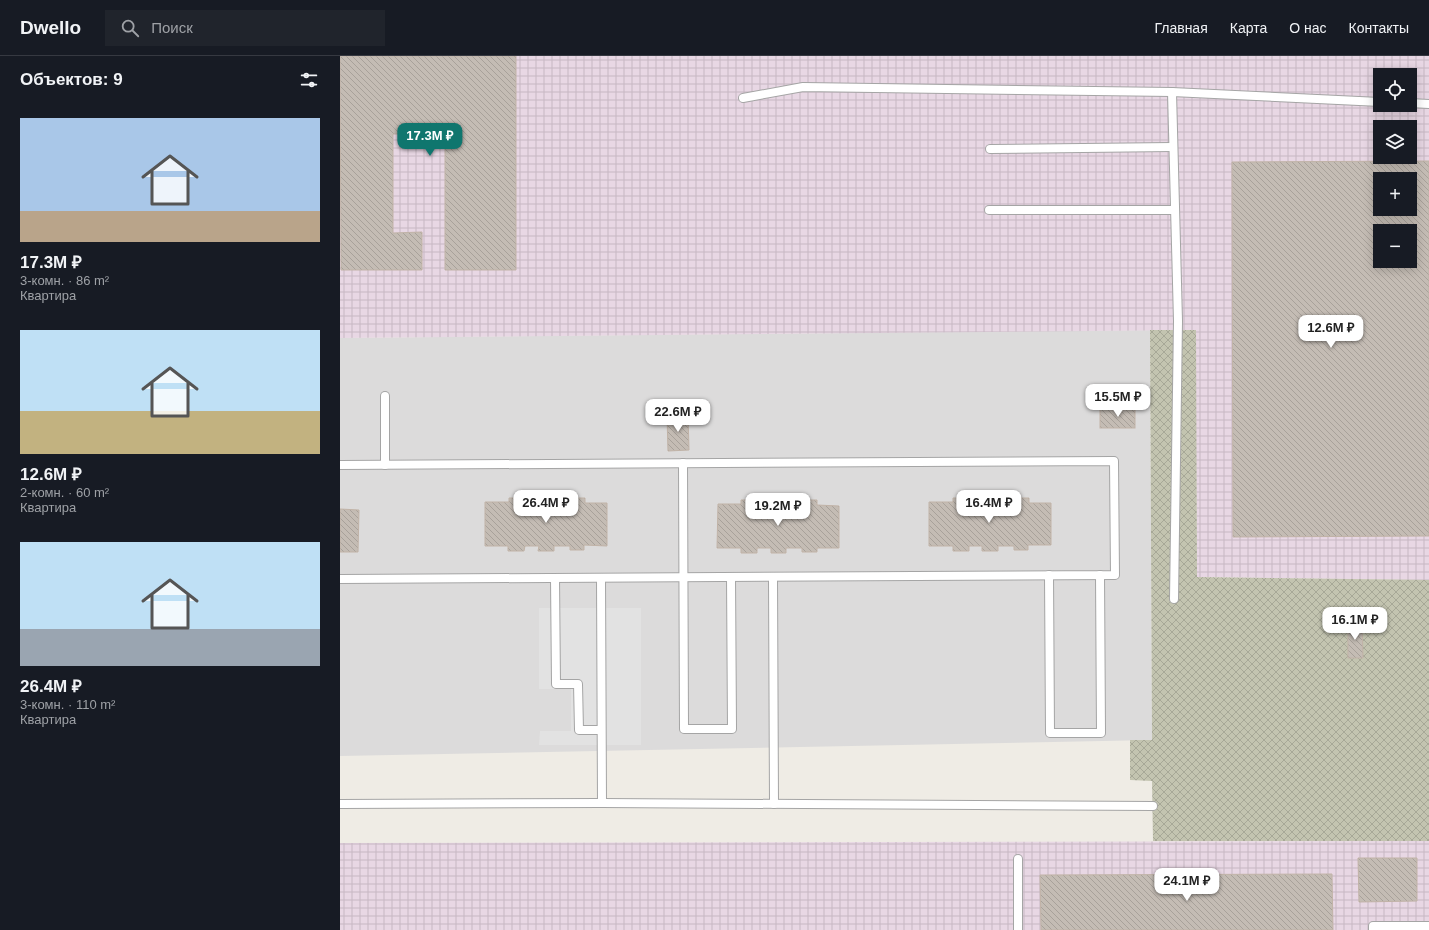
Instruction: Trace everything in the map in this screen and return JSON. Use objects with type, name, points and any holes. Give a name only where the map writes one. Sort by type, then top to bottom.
[{"type":"lane","points":[[743,98],[803,86],[1172,92],[1373,102]]},
{"type":"lane","points":[[1172,92],[1178,328],[1174,599]]},
{"type":"lane","points":[[1417,103],[1429,104]]},
{"type":"lane","points":[[990,149],[1173,147]]},
{"type":"lane","points":[[989,210],[1175,210]]},
{"type":"lane","points":[[385,396],[385,465]]},
{"type":"lane","points":[[340,465],[1114,461],[1114,575],[340,579]]},
{"type":"lane","points":[[683,463],[684,729],[732,729],[731,577]]},
{"type":"lane","points":[[1049,575],[1050,733],[1101,733],[1100,575]]},
{"type":"lane","points":[[773,577],[774,804]]},
{"type":"lane","points":[[555,578],[556,684],[578,684],[579,730],[601,730]]},
{"type":"lane","points":[[601,578],[602,803]]},
{"type":"lane","points":[[340,804],[602,803],[1153,806]]},
{"type":"lane","points":[[1018,859],[1018,930]]},
{"type":"lane","points":[[1373,930],[1373,926],[1429,926]]},
{"type":"shaded area","points":[[340,56],[1429,56],[1429,580],[1197,577],[1195,330],[340,338]]},
{"type":"shaded area","points":[[1150,330],[1152,740],[340,756],[340,338]]},
{"type":"shaded area","points":[[1150,330],[1196,330],[1197,577],[1429,580],[1429,841],[1153,841],[1152,781],[1130,780],[1130,740],[1152,740]]},
{"type":"shaded area","points":[[539,608],[641,608],[641,745],[539,745],[540,731],[571,731],[571,689],[539,689]]},
{"type":"shaded area","points":[[1429,841],[1429,930],[340,930],[340,843]]},
{"type":"building","points":[[340,56],[516,56],[516,270],[445,270],[445,134],[393,134],[393,233],[422,232],[422,270],[341,270]]},
{"type":"building","points":[[1373,161],[1373,164],[1417,164],[1417,161],[1429,161],[1429,536],[1233,537],[1232,162]]},
{"type":"building","points":[[1100,407],[1135,407],[1135,428],[1100,428]]},
{"type":"building","points":[[688,415],[689,450],[668,451],[667,416]]},
{"type":"building","points":[[509,498],[525,498],[525,502],[570,502],[570,498],[585,498],[585,503],[607,503],[607,546],[584,545],[584,550],[570,550],[570,546],[554,546],[554,551],[538,551],[539,546],[525,546],[524,551],[508,551],[508,546],[485,546],[485,502],[509,502]]},
{"type":"building","points":[[953,498],[969,498],[969,502],[1014,502],[1015,498],[1029,498],[1029,503],[1051,503],[1051,545],[1028,545],[1028,550],[1014,550],[1014,546],[998,546],[998,551],[982,551],[982,546],[969,546],[969,551],[953,551],[953,546],[929,546],[929,502],[953,502]]},
{"type":"building","points":[[741,500],[757,500],[757,504],[803,505],[803,500],[817,500],[817,505],[839,506],[839,548],[817,548],[817,552],[802,552],[802,548],[786,548],[786,553],[771,553],[771,548],[757,548],[757,553],[741,553],[741,548],[717,548],[718,504],[741,504]]},
{"type":"building","points":[[340,509],[359,510],[358,552],[340,552]]},
{"type":"building","points":[[1348,623],[1362,623],[1363,658],[1348,658]]},
{"type":"building","points":[[1358,858],[1417,858],[1417,901],[1359,902]]},
{"type":"building","points":[[1332,874],[1333,930],[1041,930],[1040,875]]}]
